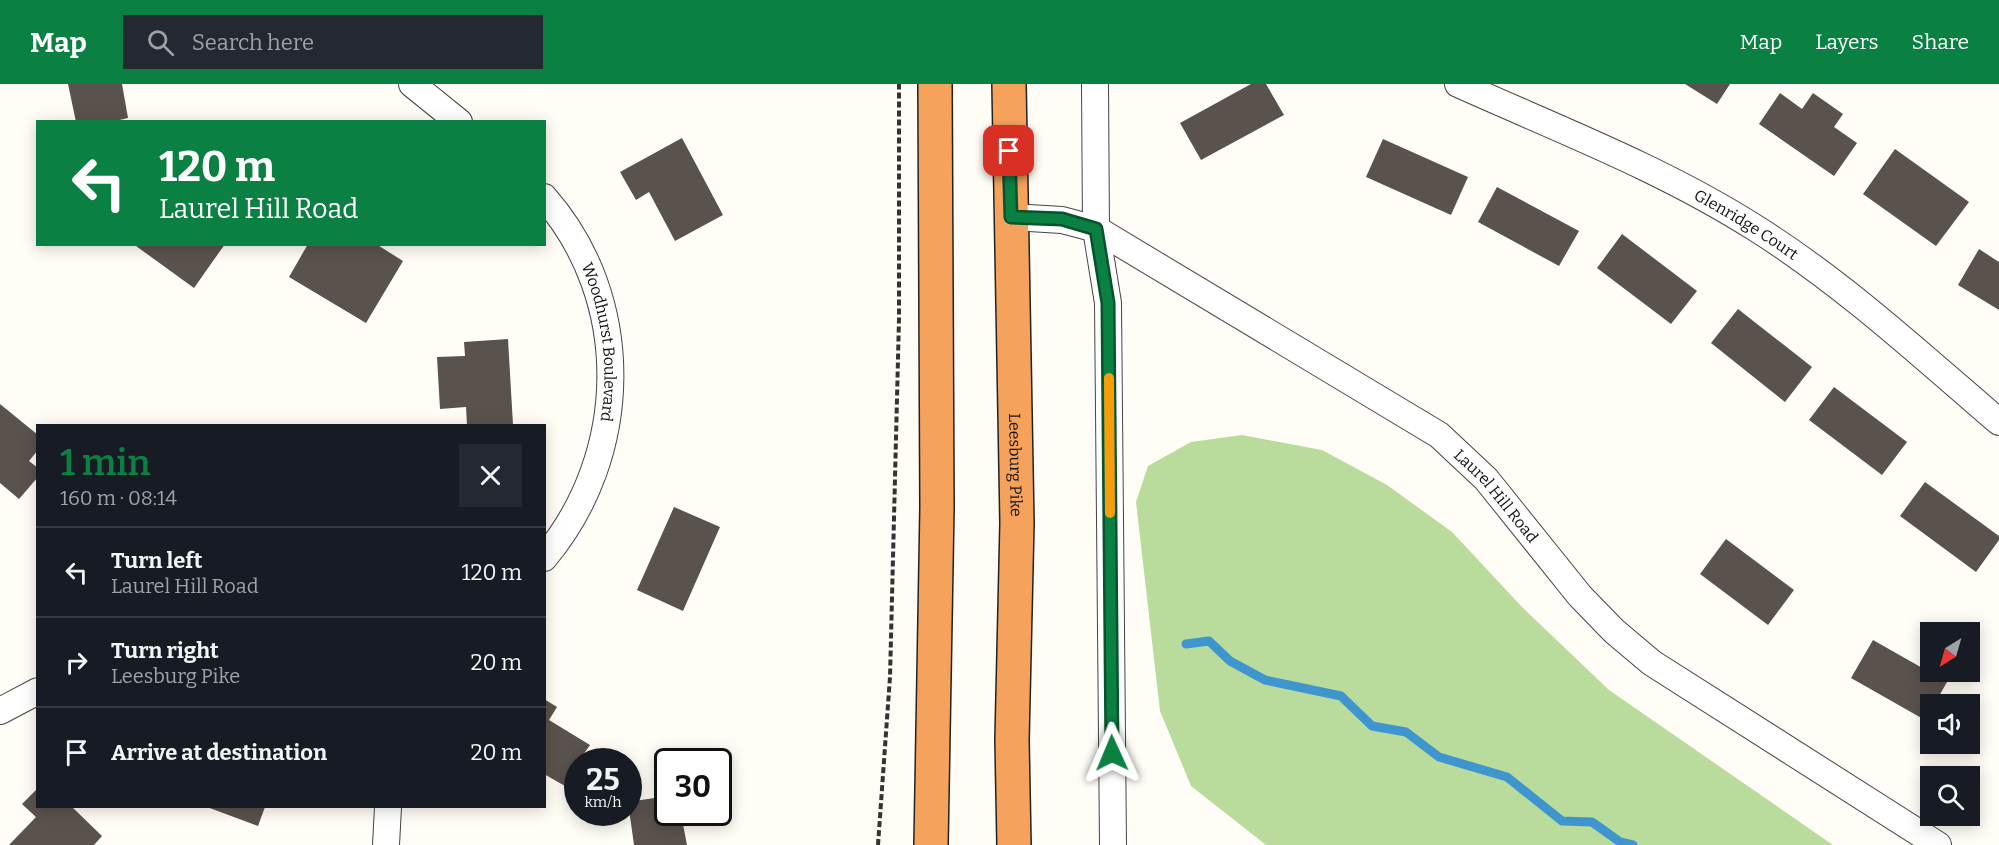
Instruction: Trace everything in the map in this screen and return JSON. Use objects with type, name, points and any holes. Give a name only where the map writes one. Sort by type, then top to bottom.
[{"type":"highway","points":[[931,845],[937,507],[935,84]]},
{"type":"highway","name":"Leesburg Pike","points":[[1009,84],[1017,523],[1012,740],[1014,845]]},
{"type":"street","points":[[412,84],[457,120]]},
{"type":"street","points":[[1095,84],[1096,229],[1108,303],[1113,845]]},
{"type":"street","name":"Glenridge Court","points":[[1458,84],[1687,188],[1757,229],[1865,307],[1999,422]]},
{"type":"street","name":"Woodhurst Boulevard","points":[[546,199],[560,214],[584,254],[595,281],[606,321],[612,363],[609,415],[599,461],[581,504],[559,541],[546,556]]},
{"type":"street","name":"Laurel Hill Road","points":[[1011,217],[1062,219],[1096,229],[1439,435],[1486,478],[1580,596],[1614,631],[1652,663],[1938,845]]},
{"type":"street","points":[[0,711],[36,693]]},
{"type":"street","points":[[386,845],[388,808]]},
{"type":"path","points":[[878,845],[890,677],[899,319],[899,84]]},
{"type":"green space","points":[[1242,435],[1322,450],[1387,485],[1452,532],[1522,607],[1609,690],[1833,845],[1266,845],[1191,786],[1160,711],[1136,502],[1148,466],[1191,442]]},
{"type":"building","points":[[68,84],[122,84],[128,118],[76,120]]},
{"type":"building","points":[[1251,84],[1266,84],[1284,115],[1201,160],[1180,123]]},
{"type":"building","points":[[1685,84],[1730,84],[1717,104]]},
{"type":"building","points":[[1780,93],[1802,109],[1813,93],[1843,114],[1834,127],[1857,143],[1834,176],[1759,124]]},
{"type":"building","points":[[682,138],[723,215],[675,241],[649,192],[636,200],[620,172]]},
{"type":"building","points":[[1383,139],[1468,177],[1451,215],[1366,177]]},
{"type":"building","points":[[1895,149],[1969,202],[1936,246],[1863,194]]},
{"type":"building","points":[[1497,187],[1579,231],[1559,266],[1478,222]]},
{"type":"building","points":[[1622,234],[1697,291],[1671,324],[1597,268]]},
{"type":"building","points":[[136,246],[224,246],[194,288]]},
{"type":"building","points":[[307,246],[379,246],[403,261],[366,323],[289,277]]},
{"type":"building","points":[[1979,249],[1999,262],[1999,310],[1958,285]]},
{"type":"building","points":[[1738,309],[1812,367],[1785,402],[1711,343]]},
{"type":"building","points":[[508,339],[513,424],[467,424],[466,407],[440,409],[437,357],[465,356],[464,342]]},
{"type":"building","points":[[1834,387],[1907,442],[1882,475],[1809,420]]},
{"type":"building","points":[[0,404],[36,433],[36,452],[29,461],[36,466],[36,479],[19,499],[0,483]]},
{"type":"building","points":[[1925,482],[1999,536],[1999,540],[1976,572],[1900,516]]},
{"type":"building","points":[[674,507],[720,527],[683,611],[637,590]]},
{"type":"building","points":[[1726,539],[1794,590],[1768,625],[1700,574]]},
{"type":"building","points":[[1873,640],[1920,667],[1920,682],[1947,682],[1940,694],[1920,694],[1920,717],[1851,678]]},
{"type":"building","points":[[546,700],[557,707],[549,720],[590,745],[588,748],[564,748],[564,785],[546,775]]},
{"type":"building","points":[[36,790],[36,808],[73,808],[102,836],[94,845],[9,845],[36,817],[22,804]]},
{"type":"building","points":[[654,798],[654,826],[683,826],[687,845],[634,845],[631,826],[642,826],[642,800]]},
{"type":"building","points":[[210,808],[265,808],[258,826]]},
{"type":"waterway","points":[[1186,644],[1209,641],[1230,661],[1265,680],[1341,696],[1372,726],[1406,732],[1439,757],[1507,777],[1562,821],[1592,822],[1620,842],[1633,845]]},
{"type":"slow traffic","points":[[1109,378],[1110,513]]},
{"type":"route","points":[[1009,151],[1011,217],[1062,219],[1096,229],[1108,303],[1112,753]]}]
